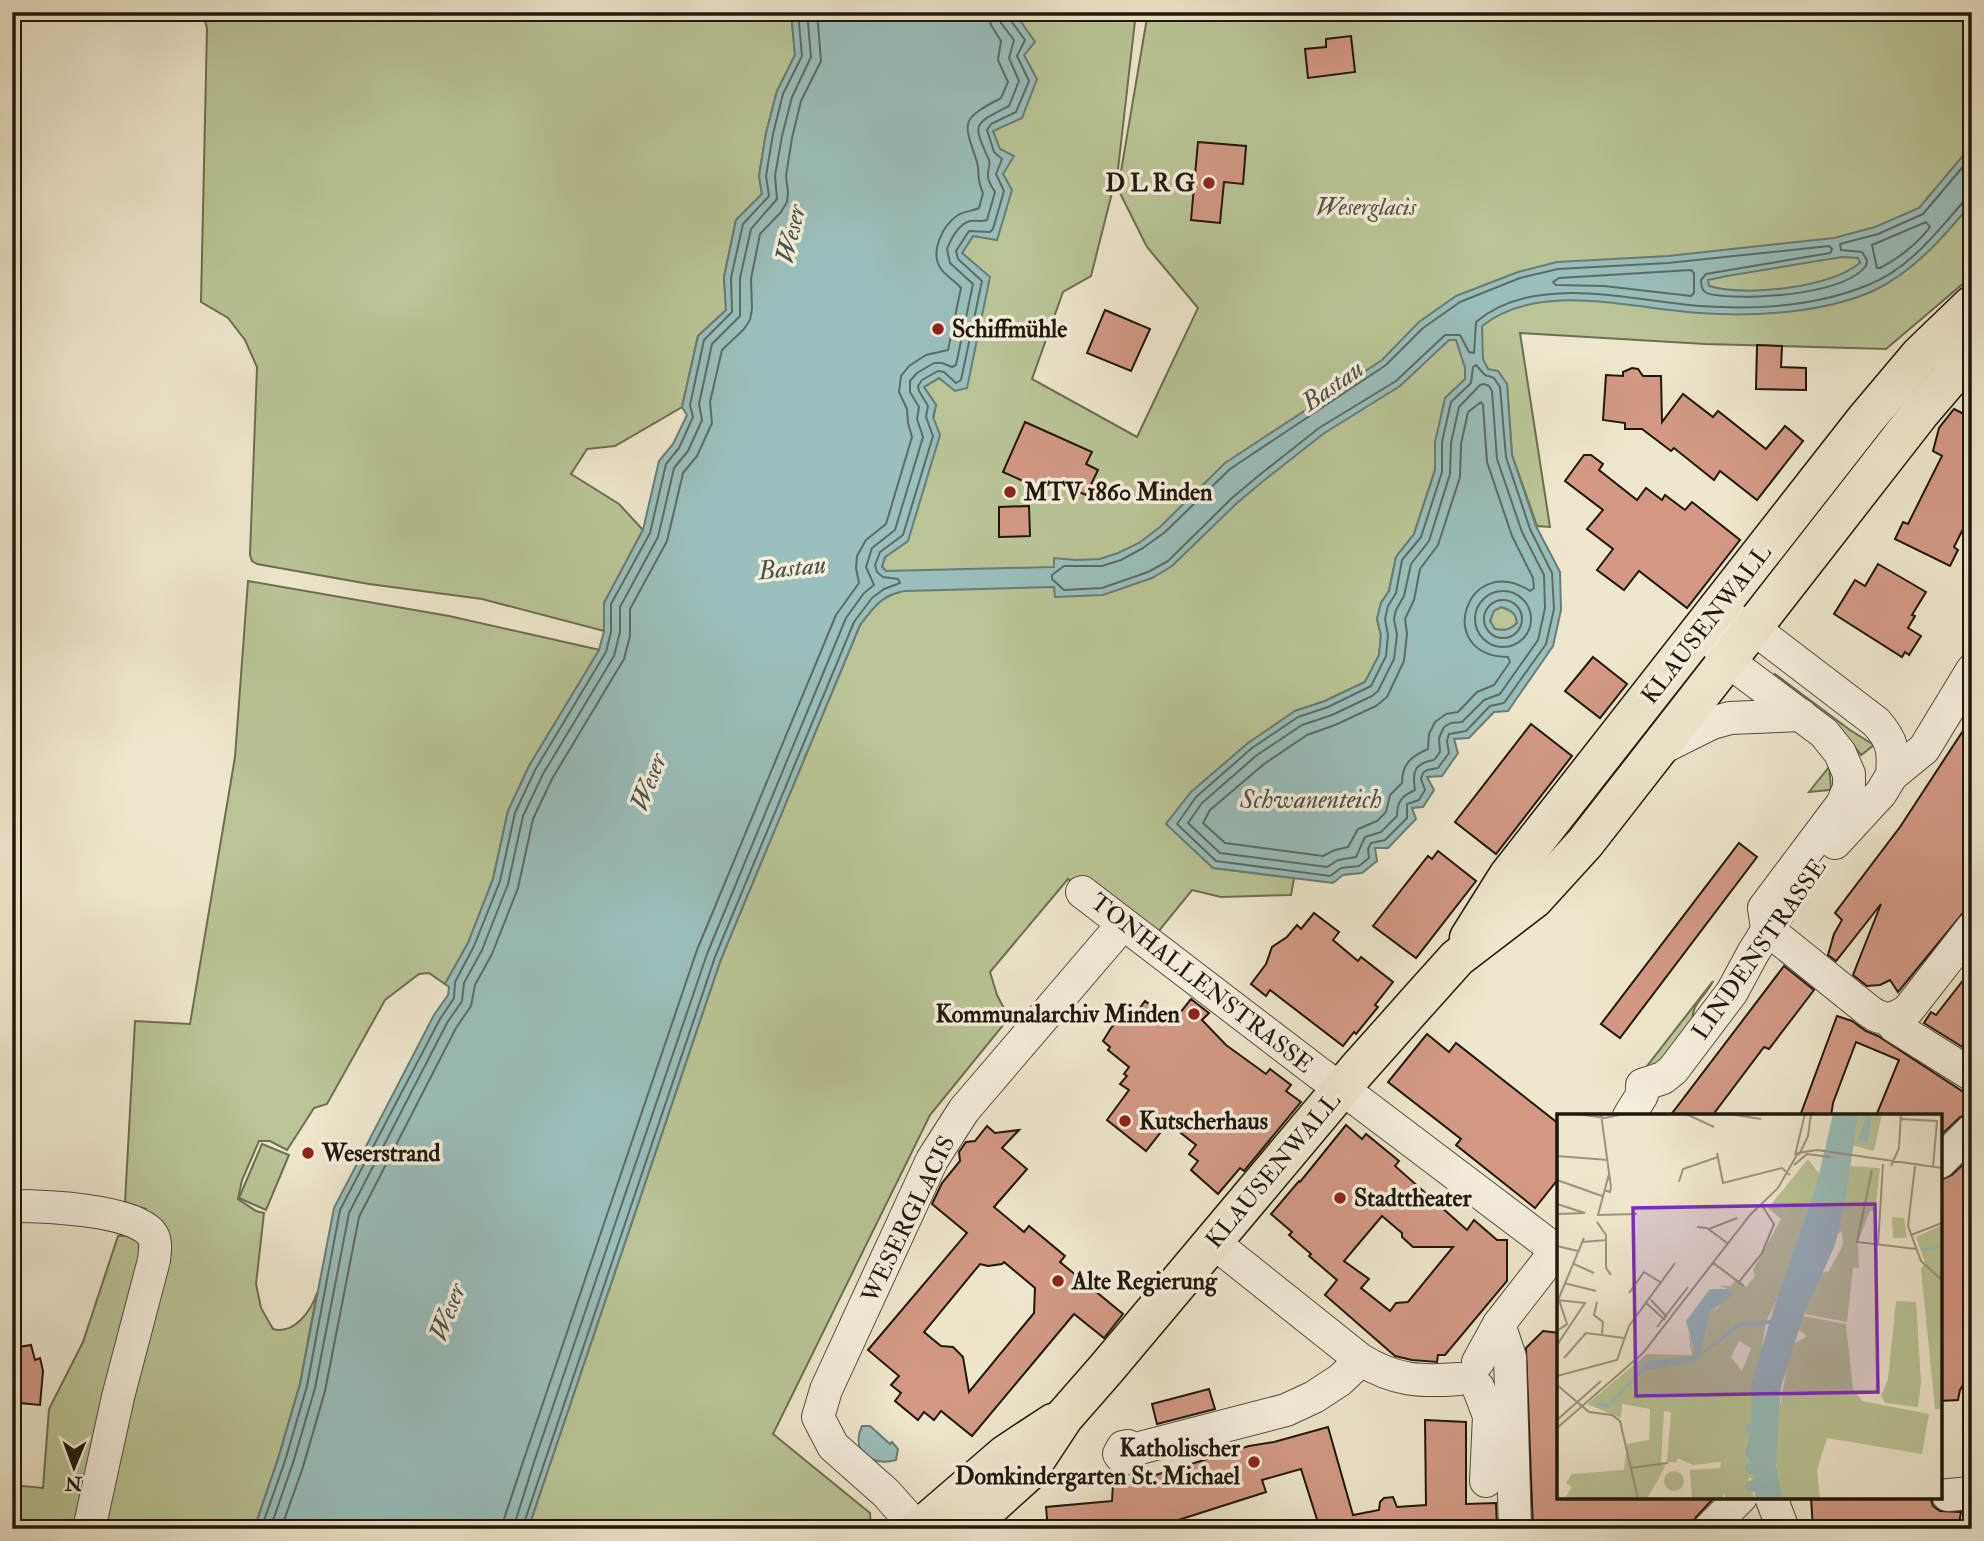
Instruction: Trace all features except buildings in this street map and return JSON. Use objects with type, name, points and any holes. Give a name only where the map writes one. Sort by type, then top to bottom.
[{"type":"main road","name":"KLAUSENWALL","points":[[965,1529],[1027,1473],[1064,1417],[1340,1089],[1457,958],[1508,876],[1866,419],[1920,355],[1972,305]]},
{"type":"main road","name":"KLAUSENWALL","points":[[1457,958],[1534,899],[1585,843],[1920,413],[1972,352]]},
{"type":"main road","name":"KLAUSENWALL","points":[[918,1529],[1006,1454],[1064,1417]]},
{"type":"street","points":[[1849,788],[1849,774],[1840,753],[1824,733],[1728,661],[1715,643],[1710,619],[1734,620],[1753,628],[1861,710],[1888,735],[1893,754],[1892,775]]},
{"type":"street","name":"LINDENSTRASSE","points":[[1765,919],[1881,793],[1892,775],[1924,748],[1972,670]]},
{"type":"street","name":"LINDENSTRASSE","points":[[1888,735],[1929,723],[1947,708]]},
{"type":"street","points":[[1660,749],[1712,723],[1730,718],[1801,715]]},
{"type":"street","name":"LINDENSTRASSE","points":[[1630,1114],[1642,1095],[1642,1085],[1663,1078],[1673,1070],[1732,992],[1765,919],[1842,804],[1849,788],[1892,775]]},
{"type":"street","name":"TONHALLENSTRASSE","points":[[1082,892],[1340,1089],[1557,1248]]},
{"type":"street","points":[[1765,919],[1869,1012],[1878,1018],[1889,1020],[1908,1010],[1972,928]]},
{"type":"street","name":"WESERGLACIS","points":[[918,1529],[886,1493],[833,1446],[818,1417],[826,1390],[932,1160],[964,1110],[1123,924]]},
{"type":"street","points":[[1889,1020],[1894,1026],[1972,1075]]},
{"type":"street","points":[[1942,1160],[1972,1130]]},
{"type":"street","points":[[12,1206],[76,1210],[125,1218],[150,1233],[155,1242],[154,1260],[118,1397],[89,1529]]},
{"type":"street","points":[[1213,1242],[1377,1370],[1399,1378],[1425,1381],[1472,1376]]},
{"type":"street","points":[[1472,1376],[1499,1324],[1557,1250]]},
{"type":"street","points":[[1499,1324],[1510,1357],[1515,1529]]},
{"type":"street","points":[[1132,1450],[1286,1410],[1314,1398],[1340,1380],[1361,1360]]},
{"type":"street","points":[[1472,1376],[1489,1416],[1486,1481]]},
{"type":"street","points":[[1709,1529],[1739,1499]]},
{"type":"street","points":[[1772,1499],[1783,1529]]},
{"type":"green space","points":[[202,12],[791,12],[795,55],[777,91],[766,133],[759,176],[762,194],[736,220],[724,277],[726,310],[698,336],[682,407],[615,446],[587,449],[571,474],[619,504],[643,530],[604,603],[604,631],[482,599],[369,584],[252,561],[250,555],[257,367],[245,340],[228,318],[201,302],[207,28]]},
{"type":"green space","name":"Weserglacis","points":[[1014,12],[1136,12],[1118,169],[1091,276],[1063,292],[1032,379],[1137,437],[1198,308],[1147,247],[1118,189],[1148,12],[1972,12],[1972,276],[1886,349],[1705,344],[1520,333],[1550,527],[1537,526],[1512,455],[1507,384],[1435,442],[1435,470],[1414,534],[1396,557],[1389,591],[1381,603],[1377,619],[1381,635],[1379,655],[1365,682],[1325,701],[1295,711],[1213,868],[1294,878],[1291,895],[1221,897],[1192,890],[1149,943],[1068,879],[990,972],[997,995],[1009,1018],[930,1115],[773,1434],[870,1513],[869,1529],[528,1529],[721,959],[860,625],[882,600],[900,592],[906,571],[886,571],[882,567],[885,557],[908,541],[936,405],[924,387],[939,378],[962,253],[973,236],[997,239],[1001,171],[993,131],[1024,55]]},
{"type":"green space","points":[[248,581],[449,616],[600,650],[529,766],[508,811],[493,879],[468,943],[445,984],[429,973],[419,974],[385,1000],[327,1104],[314,1108],[287,1150],[270,1141],[259,1141],[242,1180],[238,1199],[264,1213],[256,1284],[261,1308],[273,1329],[281,1330],[295,1325],[311,1307],[317,1293],[300,1384],[254,1529],[12,1529],[12,1485],[43,1488],[49,1409],[83,1342],[118,1236],[145,1235],[146,1209],[125,1202],[135,1021],[190,1024],[235,757]]},
{"type":"green space","points":[[1501,607],[1512,612],[1517,623],[1502,630],[1495,629],[1490,621],[1493,611]]},
{"type":"green space","points":[[1775,674],[1874,745],[1861,755],[1849,739],[1771,679]]},
{"type":"green space","points":[[1829,767],[1831,788],[1809,792]]},
{"type":"green space","points":[[1713,981],[1693,1012],[1694,1024],[1661,1072],[1644,1070]]},
{"type":"green space","points":[[262,1144],[289,1155],[266,1210],[239,1198]]},
{"type":"water","points":[[791,12],[1014,12],[1035,42],[1024,55],[1037,79],[1022,118],[993,131],[1000,149],[1014,156],[1003,174],[1012,190],[997,240],[973,236],[962,253],[990,277],[967,388],[955,391],[939,378],[924,387],[936,405],[933,417],[940,435],[908,541],[885,557],[882,567],[886,571],[1054,567],[1054,558],[1100,559],[1118,553],[1139,543],[1160,527],[1225,463],[1382,360],[1419,322],[1456,296],[1518,272],[1557,262],[1668,256],[1834,238],[1875,227],[1919,208],[1972,145],[1972,203],[1939,241],[1902,274],[1873,291],[1832,304],[1788,312],[1721,314],[1616,303],[1559,301],[1531,304],[1505,312],[1482,326],[1483,359],[1488,369],[1498,371],[1507,384],[1512,455],[1536,526],[1560,572],[1561,610],[1553,646],[1508,711],[1494,712],[1469,738],[1454,739],[1458,753],[1442,776],[1427,777],[1434,790],[1423,807],[1412,808],[1416,819],[1388,848],[1375,848],[1377,861],[1362,873],[1343,875],[1333,883],[1213,868],[1166,824],[1191,792],[1248,743],[1295,711],[1325,701],[1365,682],[1379,655],[1381,635],[1377,619],[1381,603],[1389,591],[1396,557],[1414,534],[1435,470],[1435,442],[1445,398],[1465,379],[1465,368],[1456,340],[1449,340],[1400,386],[1323,434],[1237,503],[1172,566],[1152,578],[1103,595],[1055,597],[1054,587],[905,591],[884,599],[860,625],[721,959],[528,1529],[254,1529],[300,1384],[334,1208],[434,1015],[448,995],[449,987],[445,984],[468,943],[493,879],[508,811],[529,766],[599,650],[604,631],[604,603],[643,530],[659,461],[673,444],[687,415],[682,407],[698,336],[726,310],[724,277],[736,220],[762,194],[759,176],[766,133],[777,91],[795,55]],"holes":[[[1842,257],[1858,258],[1860,263],[1846,272],[1808,284],[1744,291],[1709,286],[1708,280]],[[1501,607],[1512,612],[1517,623],[1502,630],[1495,629],[1490,621],[1494,611]]]},
{"type":"water","points":[[862,1426],[870,1426],[890,1444],[892,1442],[898,1449],[896,1460],[887,1462],[872,1459],[861,1450],[859,1435]]},
{"type":"place","name":"D L R G","points":[[1209,183]]},
{"type":"place","name":"Schiffmühle","points":[[938,329]]},
{"type":"place","name":"MTV 1860 Minden","points":[[1010,492]]},
{"type":"place","name":"Kommunalarchiv Minden","points":[[1194,1014]]},
{"type":"place","name":"Kutscherhaus","points":[[1125,1121]]},
{"type":"place","name":"Weserstrand","points":[[308,1153]]},
{"type":"place","name":"Stadttheater","points":[[1340,1198]]},
{"type":"place","name":"Alte Regierung","points":[[1058,1281]]},
{"type":"place","name":"Katholischer Domkindergarten St. Michael","points":[[1254,1462]]},
{"type":"water label","name":"Weser","points":[[790,234]]},
{"type":"water label","name":"Bastau","points":[[1332,385]]},
{"type":"water label","name":"Bastau","points":[[792,567]]},
{"type":"water label","name":"Weser","points":[[648,782]]},
{"type":"water label","name":"Schwanenteich","points":[[1311,799]]},
{"type":"water label","name":"Weser","points":[[447,1312]]}]
